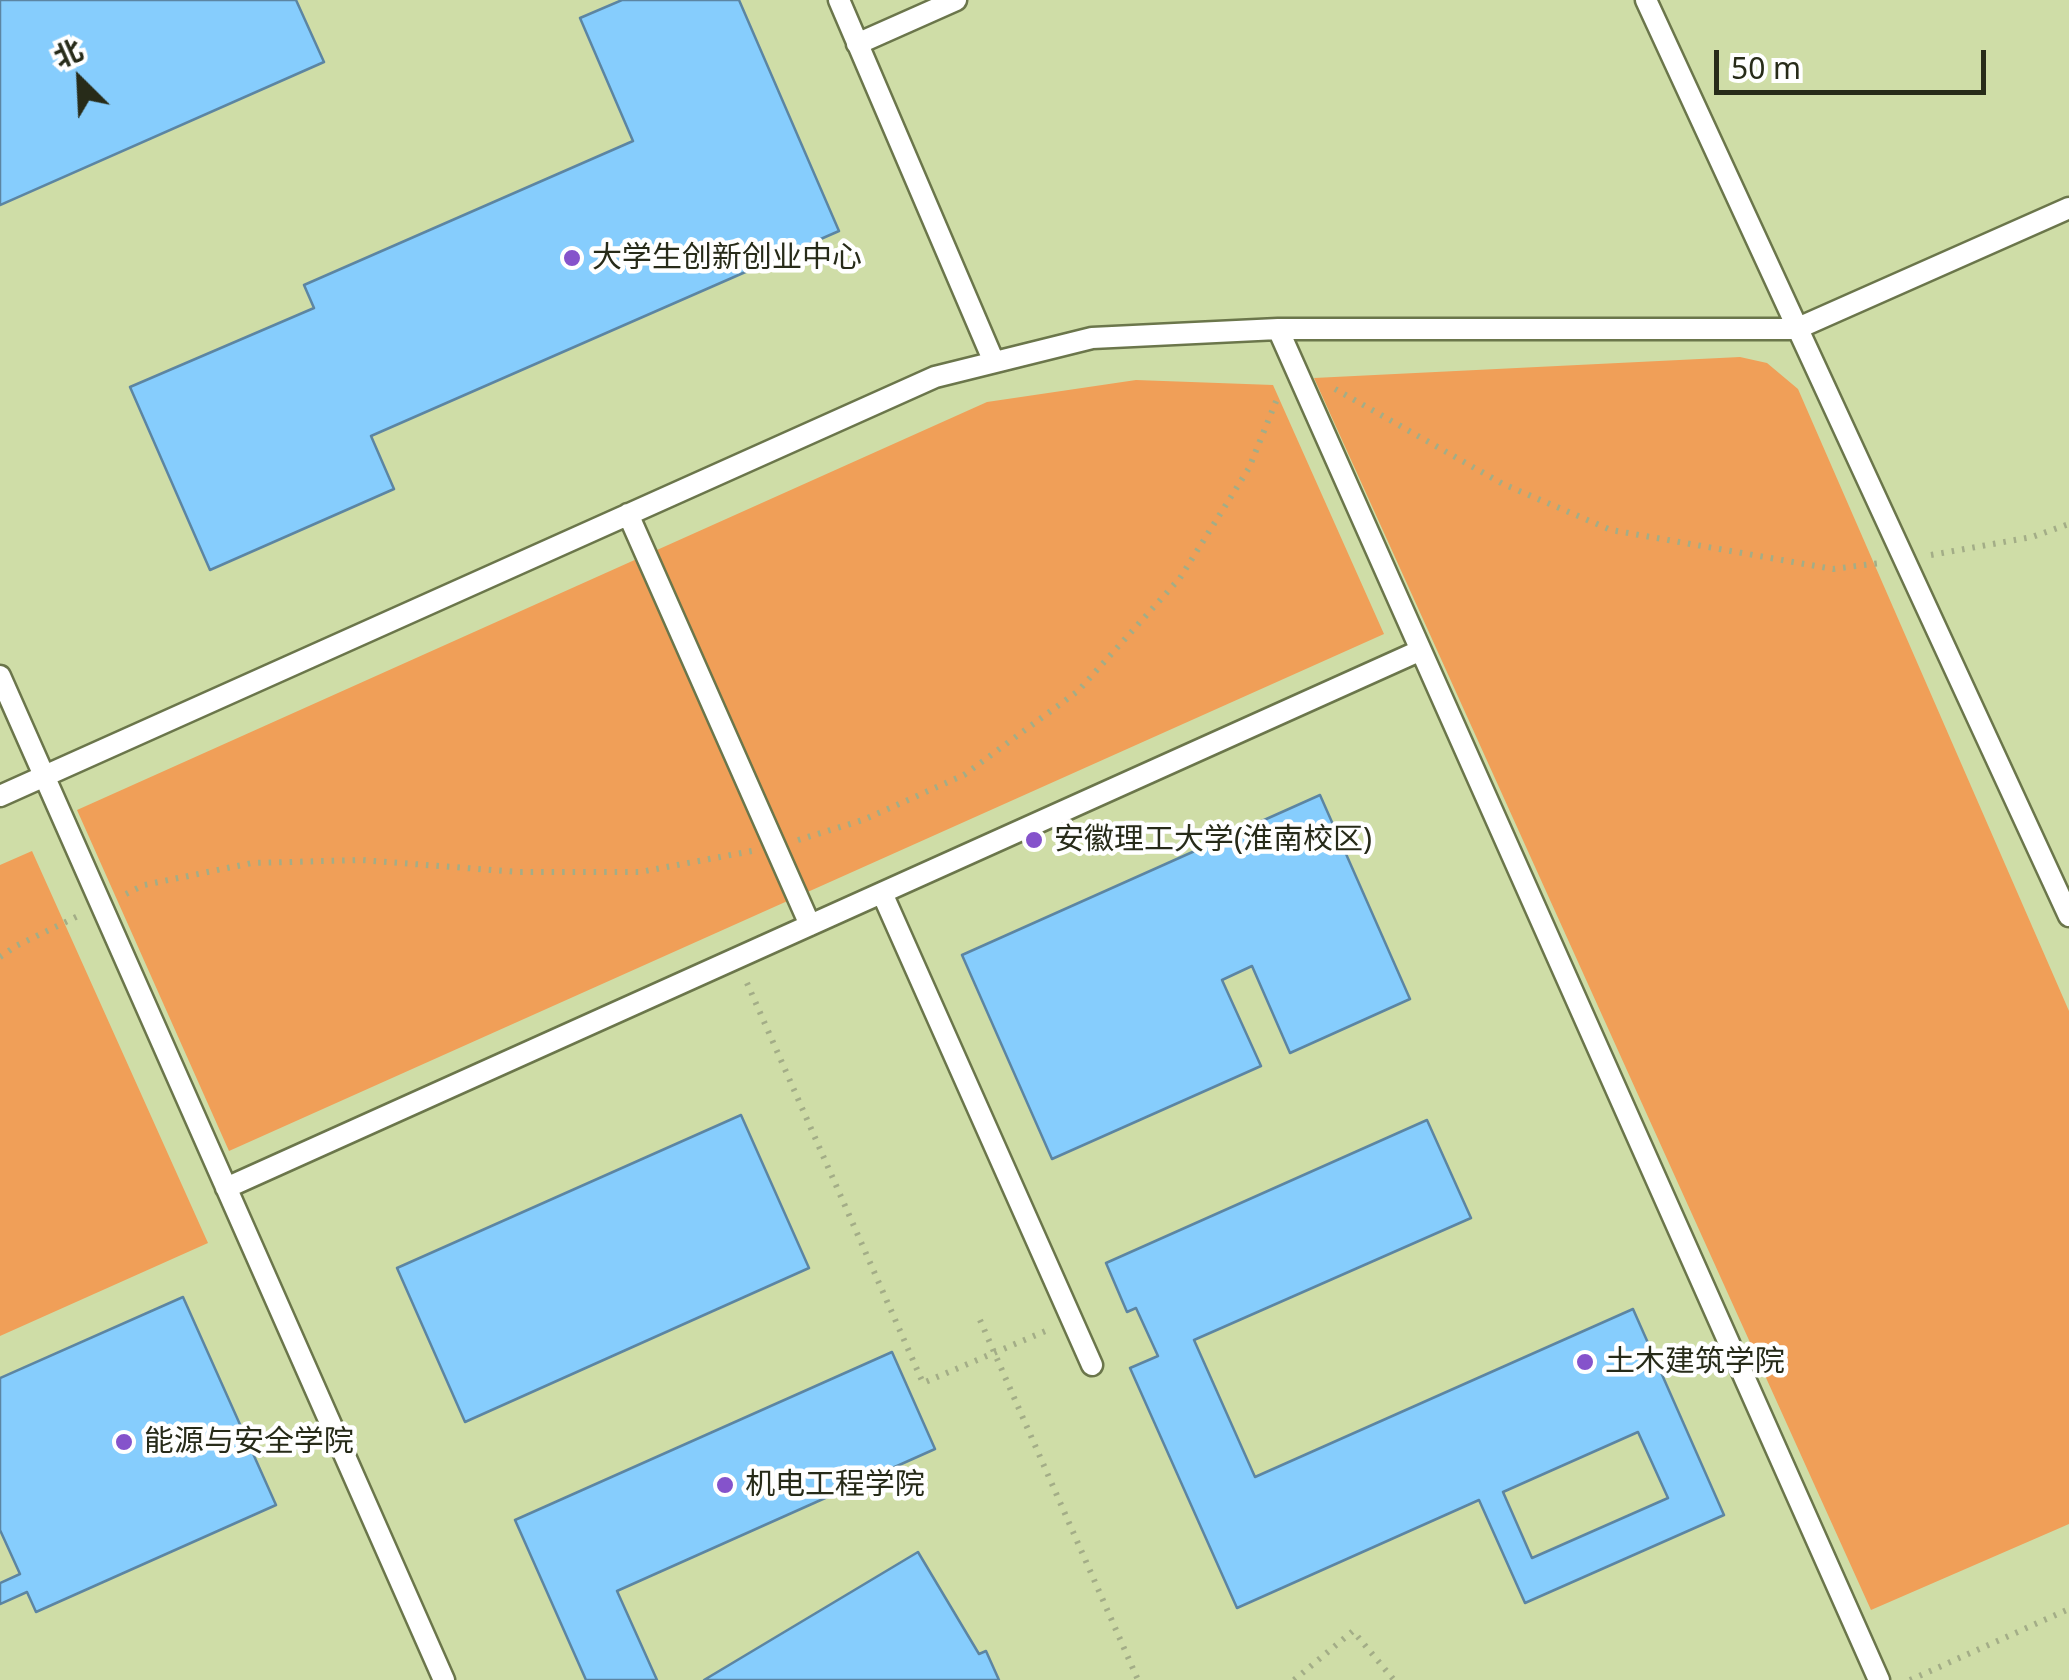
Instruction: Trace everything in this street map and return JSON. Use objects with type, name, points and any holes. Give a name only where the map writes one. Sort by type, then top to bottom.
[{"type":"lane","points":[[838,0],[994,362]]},
{"type":"lane","points":[[858,44],[956,0]]},
{"type":"lane","points":[[1646,0],[2069,916]]},
{"type":"lane","points":[[0,796],[935,377],[1092,338],[1278,329],[1796,329],[2069,208]]},
{"type":"lane","points":[[1278,329],[1880,1680]]},
{"type":"lane","points":[[628,514],[810,925]]},
{"type":"lane","points":[[226,1188],[1419,651]]},
{"type":"lane","points":[[0,676],[444,1680]]},
{"type":"lane","points":[[882,892],[1092,1365]]},
{"type":"path","points":[[1295,367],[1504,484],[1611,530],[1834,569],[2032,537],[2069,524]]},
{"type":"path","points":[[736,958],[923,1383],[1072,1319]]},
{"type":"path","points":[[980,1320],[1138,1680]]},
{"type":"path","points":[[1910,1680],[2069,1609]]},
{"type":"path","points":[[1294,1680],[1353,1631],[1394,1680]]},
{"type":"shaded area","name":"安徽理工大学(淮南校区)","points":[[0,0],[2069,0],[2069,1680],[0,1680]]},
{"type":"shaded area","points":[[1740,357],[1767,363],[1798,389],[2069,1011],[2069,1524],[1871,1610],[1314,378]]},
{"type":"shaded area","points":[[1136,380],[1273,385],[1384,634],[229,1151],[77,810],[987,402]]},
{"type":"shaded area","points":[[32,851],[208,1243],[0,1336],[0,865]]},
{"type":"building","points":[[0,0],[296,0],[324,62],[0,205]]},
{"type":"building","name":"大学生创新创业中心","points":[[622,0],[739,0],[839,231],[371,436],[394,489],[210,570],[130,387],[314,308],[304,285],[633,141],[580,18]]},
{"type":"building","points":[[1320,795],[1410,999],[1290,1053],[1252,966],[1222,980],[1261,1066],[1052,1159],[962,955]]},
{"type":"building","points":[[741,1115],[809,1268],[465,1422],[397,1268]]},
{"type":"building","name":"土木建筑学院","points":[[1427,1120],[1471,1218],[1194,1340],[1255,1477],[1633,1309],[1724,1515],[1525,1603],[1479,1500],[1237,1608],[1130,1368],[1158,1356],[1136,1308],[1127,1312],[1106,1263]],"holes":[[[1638,1432],[1668,1498],[1532,1558],[1503,1492]]]},
{"type":"building","name":"能源与安全学院","points":[[183,1297],[276,1505],[36,1612],[27,1592],[0,1604],[0,1583],[20,1574],[0,1530],[0,1378]]},
{"type":"building","name":"机电工程学院","points":[[892,1352],[935,1449],[617,1591],[657,1680],[586,1680],[515,1520]]},
{"type":"building","name":"机电工程学院","points":[[918,1552],[979,1654],[986,1651],[999,1680],[704,1680]]},
{"type":"place","name":"大学生创新创业中心","points":[[572,258]]},
{"type":"place","name":"安徽理工大学(淮南校区)","points":[[1034,840]]},
{"type":"place","name":"土木建筑学院","points":[[1585,1362]]},
{"type":"place","name":"能源与安全学院","points":[[124,1442]]},
{"type":"place","name":"机电工程学院","points":[[725,1485]]}]
